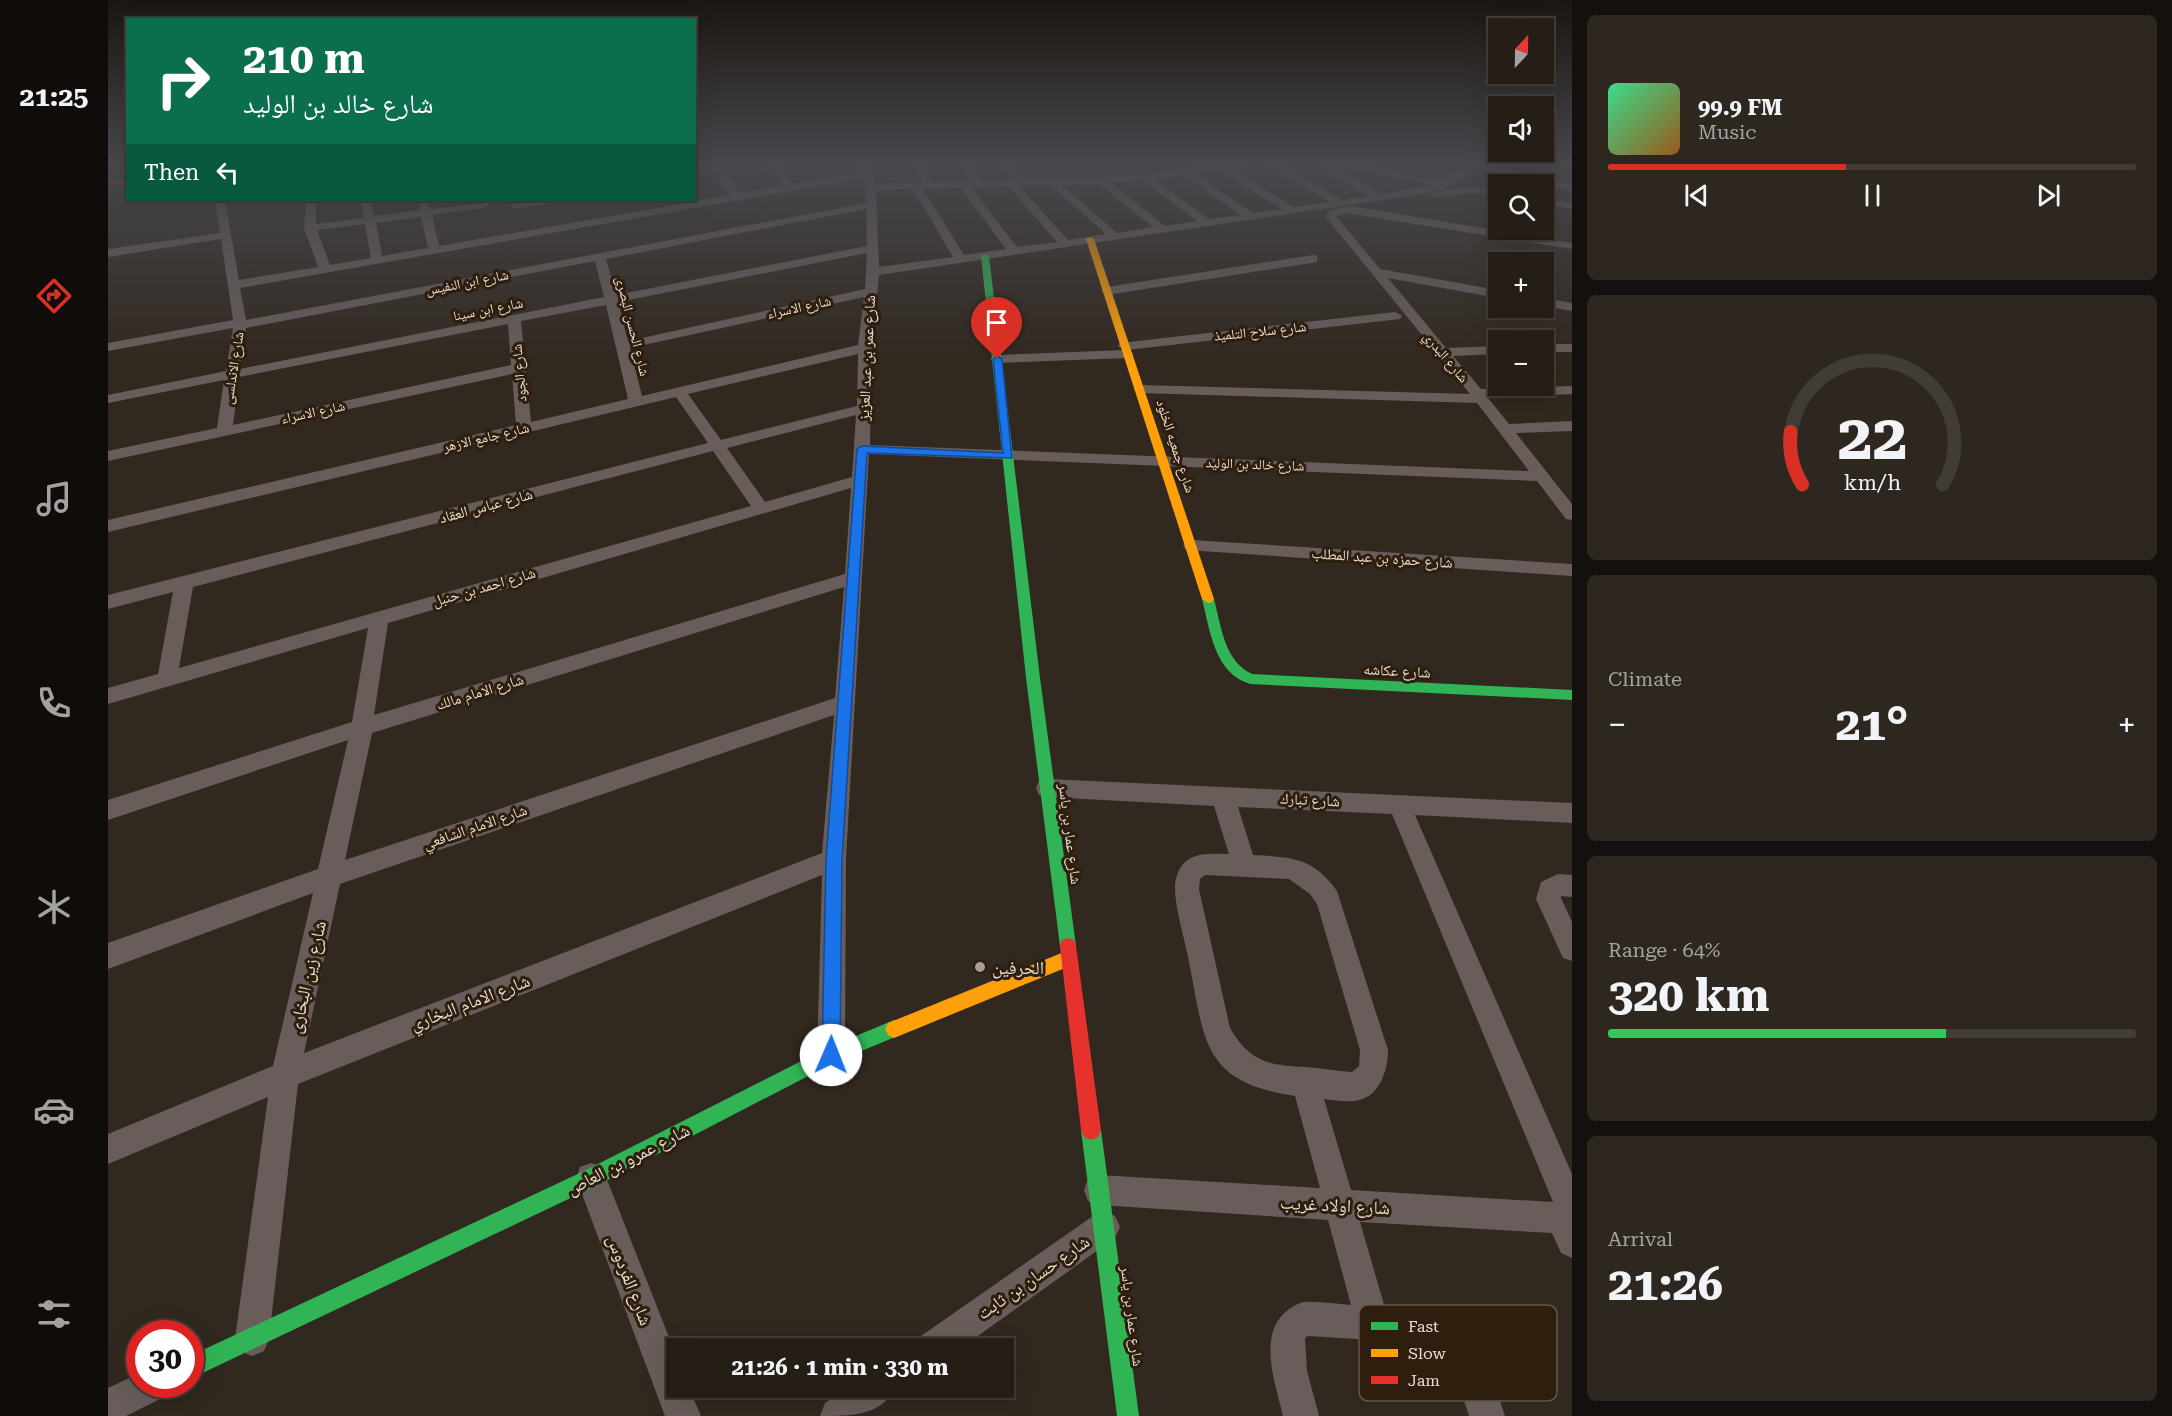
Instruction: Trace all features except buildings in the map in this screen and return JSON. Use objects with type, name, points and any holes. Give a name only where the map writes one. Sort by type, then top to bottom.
[{"type":"street","name":"شارع الاندلسى","points":[[224,431],[240,324],[225,230]]},
{"type":"street","points":[[311,230],[325,268]]},
{"type":"street","points":[[372,230],[377,260]]},
{"type":"street","points":[[430,230],[434,250]]},
{"type":"street","points":[[234,285],[434,250],[507,230]]},
{"type":"street","name":"شارع ابن النفيس","points":[[108,347],[600,257],[698,230]]},
{"type":"street","name":"شارع عمر بن عبد العزيز","points":[[831,1055],[834,860],[862,449],[865,348],[869,292],[873,272],[872,230]]},
{"type":"street","points":[[942,230],[960,260]]},
{"type":"street","points":[[998,230],[1014,252]]},
{"type":"street","points":[[1053,230],[1065,244]]},
{"type":"street","points":[[1107,230],[1113,235]]},
{"type":"street","points":[[873,272],[1147,230]]},
{"type":"street","name":"شارع البدري","points":[[1341,230],[1479,396],[1572,515]]},
{"type":"street","points":[[1479,230],[1572,246]]},
{"type":"street","points":[[1554,233],[1572,236]]},
{"type":"street","points":[[108,253],[226,235]]},
{"type":"street","name":"شارع جمعيه الخلود","points":[[1090,239],[1192,546],[1228,663]]},
{"type":"street","name":"شارع ابن سينا","points":[[108,399],[873,248]]},
{"type":"street","name":"شارع عمار بن ياسر","points":[[985,256],[1047,788],[1128,1416]]},
{"type":"street","name":"شارع الحسن البصرى","points":[[600,257],[636,401]]},
{"type":"street","points":[[1107,291],[1313,259]]},
{"type":"street","points":[[1375,272],[1488,292]]},
{"type":"street","name":"شارع الاسراء","points":[[622,346],[869,292]]},
{"type":"street","points":[[1554,304],[1572,307]]},
{"type":"street","name":"شارع سلاح التلميذ","points":[[997,359],[1126,350],[1395,316]]},
{"type":"street","name":"شارع الجود","points":[[514,319],[524,428]]},
{"type":"street","name":"شارع جامع الازهر","points":[[108,526],[865,348]]},
{"type":"street","points":[[1554,348],[1572,348]]},
{"type":"street","points":[[1442,352],[1488,350]]},
{"type":"street","name":"شارع الاسراء","points":[[108,456],[518,368]]},
{"type":"street","points":[[1140,389],[1479,396],[1572,390]]},
{"type":"street","points":[[679,391],[761,507]]},
{"type":"street","name":"شارع عباس العقاد","points":[[108,602],[326,549],[717,445],[864,409]]},
{"type":"street","points":[[1504,429],[1572,426]]},
{"type":"street","name":"شارع خالد بن الوليد","points":[[862,449],[1540,476]]},
{"type":"street","name":"شارع احمد بن حنبل","points":[[108,696],[860,480]]},
{"type":"street","name":"شارع حمزه بن عبد المطلب","points":[[1192,546],[1572,570]]},
{"type":"street","name":"شارع الامام مالك","points":[[108,810],[362,727],[854,578]]},
{"type":"street","points":[[167,679],[184,583]]},
{"type":"street","name":"شارع زين البخارى","points":[[252,1339],[285,1075],[362,727],[379,618]]},
{"type":"street","name":"شارع عكاشه","points":[[1228,663],[1234,673],[1246,679],[1260,681],[1572,695]]},
{"type":"street","name":"شارع الامام الشافعي","points":[[108,956],[330,876],[844,704]]},
{"type":"street","name":"شارع تبارك","points":[[1047,788],[1399,804],[1569,819]]},
{"type":"street","points":[[1223,796],[1244,866]]},
{"type":"street","points":[[1399,804],[1569,1222]]},
{"type":"street","name":"شارع الامام البخاري","points":[[108,1149],[285,1075],[834,860]]},
{"type":"street","points":[[1202,864],[1244,866],[1292,868],[1306,875],[1328,898],[1374,1050],[1374,1066],[1368,1079],[1356,1087],[1262,1076],[1242,1066],[1227,1051],[1217,1033],[1187,889],[1187,878],[1192,869],[1202,864]]},
{"type":"street","points":[[1572,886],[1558,885],[1550,890],[1548,899],[1572,949]]},
{"type":"street","name":"شارع عمرو بن العاص","points":[[204,1361],[591,1178],[831,1055],[1069,958]]},
{"type":"street","points":[[1305,1082],[1368,1305]]},
{"type":"street","name":"شارع الفردوس","points":[[591,1178],[683,1416]]},
{"type":"street","name":"شارع اولاد غريب","points":[[1099,1190],[1569,1222]]},
{"type":"street","name":"شارع حسان بن ثابت","points":[[947,1338],[1104,1227]]},
{"type":"street","points":[[1301,1416],[1287,1343],[1292,1328],[1303,1319],[1359,1323]]},
{"type":"street","points":[[108,1406],[126,1397]]},
{"type":"street","points":[[838,1416],[864,1398]]},
{"type":"street","points":[[1482,1401],[1487,1416]]},
{"type":"traffic: fast","points":[[985,256],[1033,678],[1068,946]]},
{"type":"traffic: fast","points":[[1208,599],[1226,657],[1240,674],[1250,679],[1572,695]]},
{"type":"traffic: fast","points":[[204,1361],[591,1178],[831,1055],[894,1029]]},
{"type":"traffic: fast","points":[[1091,1130],[1128,1416]]},
{"type":"traffic: slow","points":[[1090,239],[1208,599]]},
{"type":"traffic: slow","points":[[894,1029],[1069,958]]},
{"type":"traffic: jam","points":[[1068,946],[1091,1130]]},
{"type":"place","name":"الحرفين","points":[[980,967]]},
{"type":"route","points":[[831,1055],[834,860],[862,449],[1009,456],[997,359]]}]
